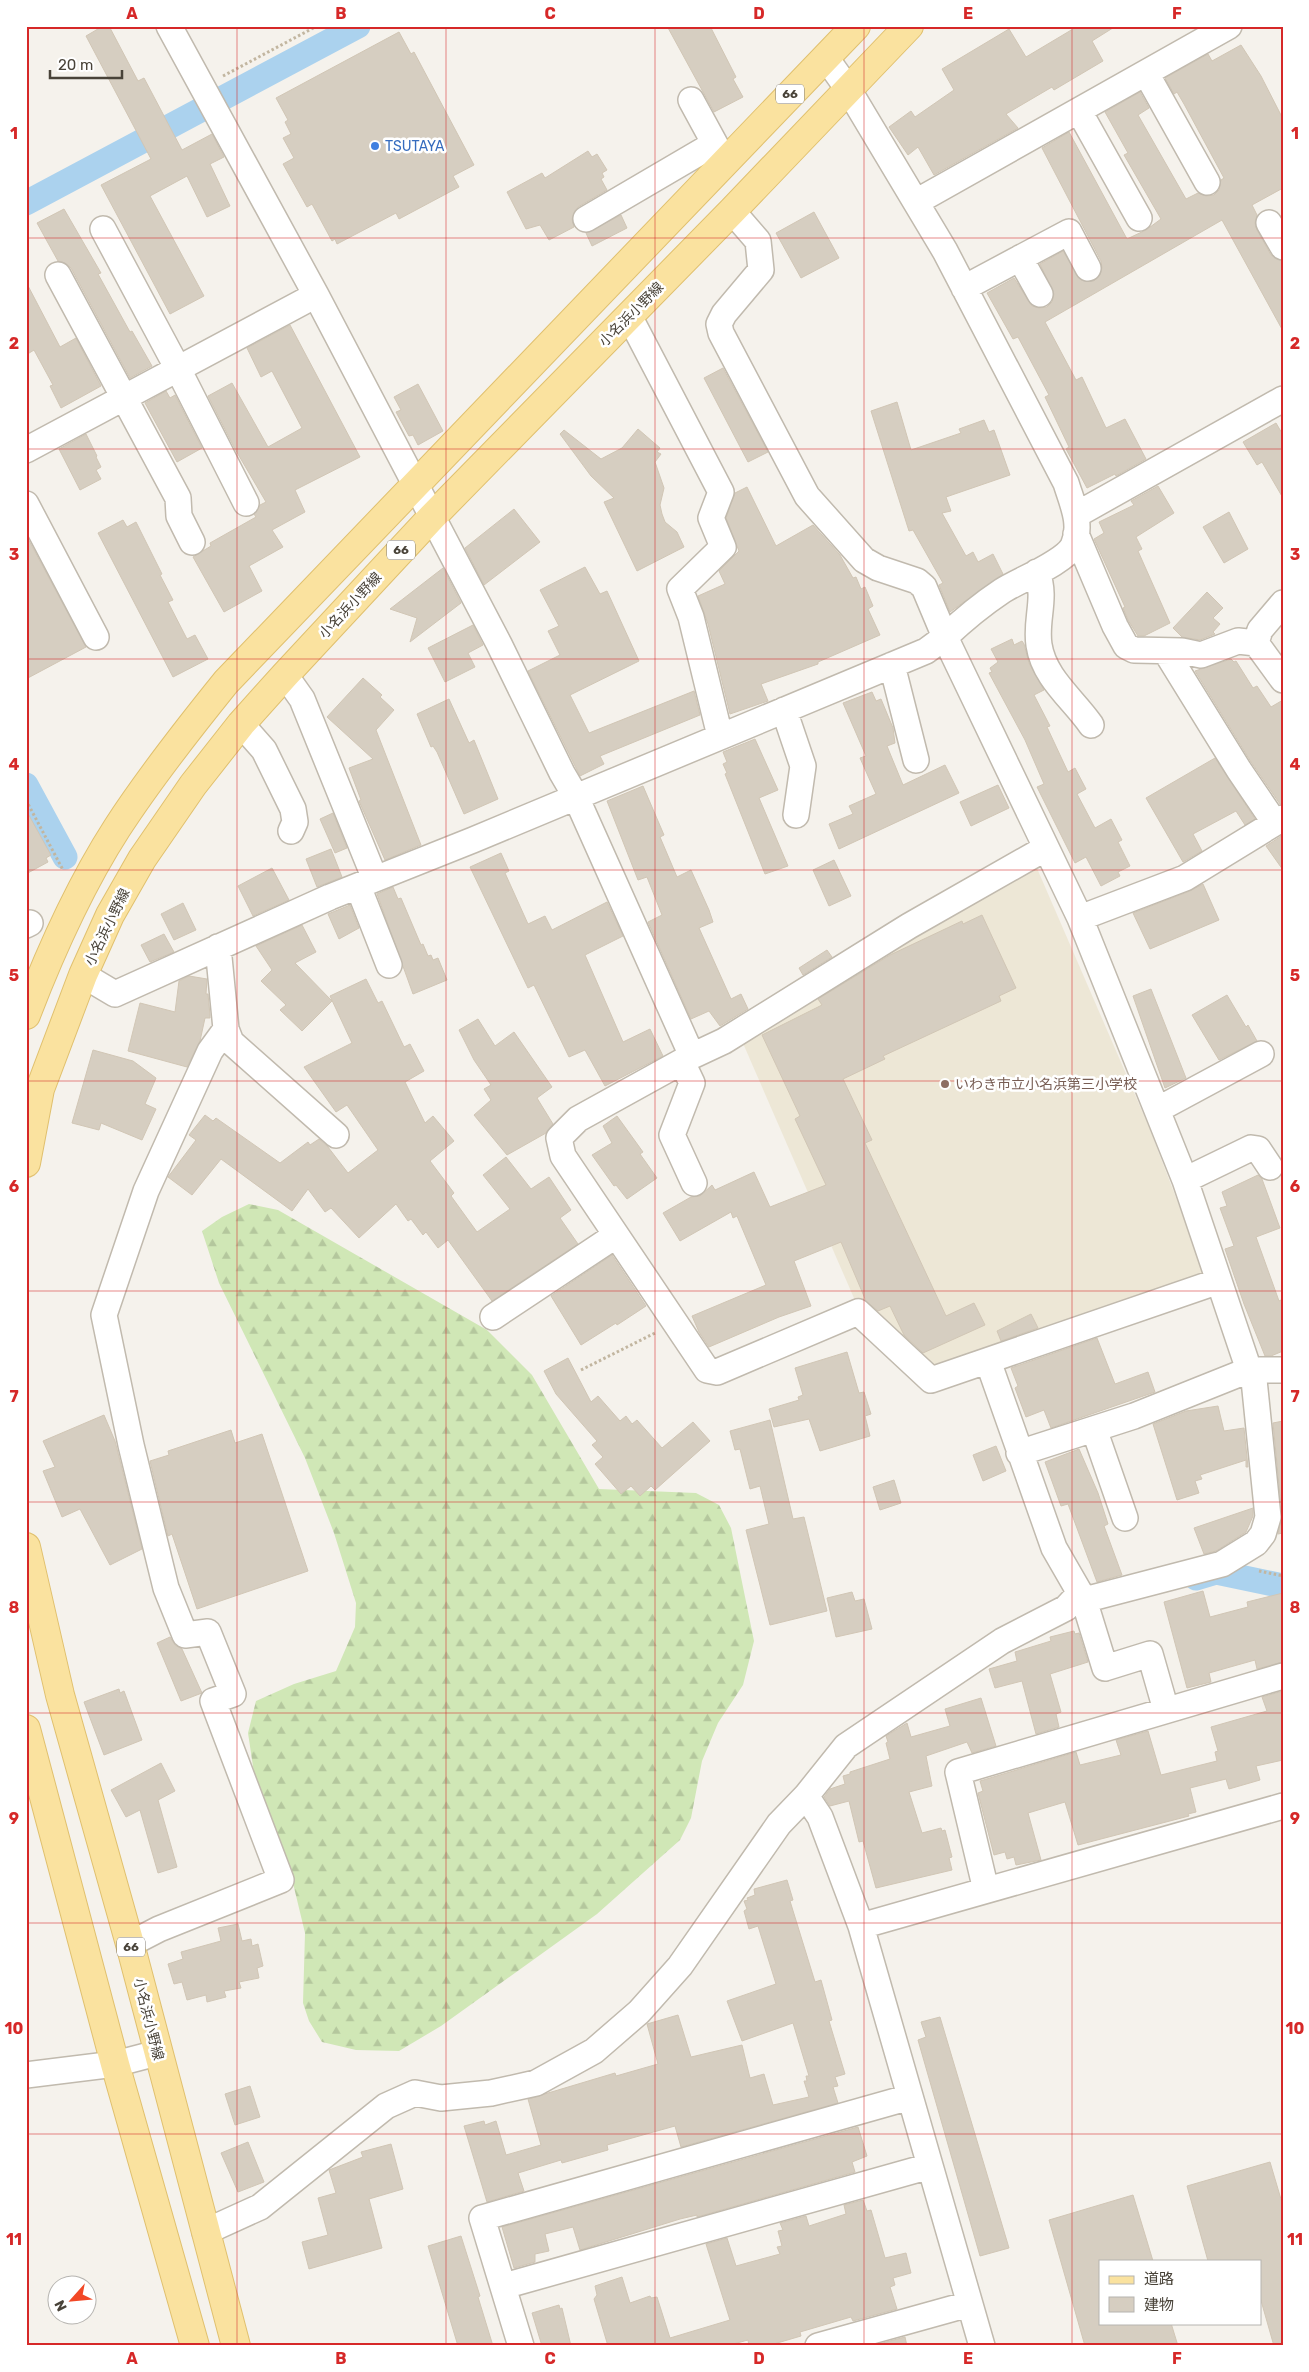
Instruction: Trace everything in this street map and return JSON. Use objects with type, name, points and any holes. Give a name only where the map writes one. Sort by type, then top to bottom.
[{"type":"main road","name":"66","points":[[26,1015],[48,958],[78,895],[116,828],[149,781],[226,682],[268,636],[416,486],[719,153],[826,58],[856,26]]},
{"type":"main road","name":"小名浜小野線","points":[[26,1163],[40,1089],[83,975],[110,915],[142,859],[193,785],[241,724],[432,517],[732,211],[909,26]]},
{"type":"main road","name":"小名浜小野線","points":[[26,1547],[60,1695],[130,1944],[157,2053],[236,2346]]},
{"type":"main road","points":[[26,1729],[115,2064],[195,2346]]},
{"type":"street","points":[[169,26],[316,295],[499,644],[562,773],[576,797],[687,1059],[692,1083],[672,1135],[694,1183]]},
{"type":"street","points":[[916,202],[1229,26]]},
{"type":"street","points":[[826,58],[848,89],[916,202],[964,288],[1066,483],[1076,524],[1119,635],[1126,646],[1134,650],[1166,652],[1182,650],[1201,655],[1238,642],[1256,643]]},
{"type":"street","points":[[1146,72],[1207,182]]},
{"type":"street","points":[[586,219],[719,153],[691,100]]},
{"type":"street","points":[[1079,111],[1139,218]]},
{"type":"street","points":[[205,2232],[260,2207],[386,2106],[416,2093],[441,2098],[491,2093],[536,2083],[594,2051],[639,2012],[680,1966],[779,1824],[806,1796],[846,1746],[1002,1640],[1066,1608],[1082,1597],[1222,1564],[1249,1549],[1260,1537],[1268,1517],[1251,1370],[1185,1180],[1080,918],[945,637],[924,587],[917,581],[878,568],[864,560],[807,496],[721,333],[719,324],[724,314],[762,270],[758,241],[732,211]]},
{"type":"street","points":[[1270,223],[1283,247]]},
{"type":"street","points":[[103,228],[246,503]]},
{"type":"street","points":[[964,288],[1069,232],[1088,268]]},
{"type":"street","points":[[1020,258],[1040,294]]},
{"type":"street","points":[[58,275],[178,498],[178,516],[192,542]]},
{"type":"street","points":[[26,450],[316,295]]},
{"type":"street","points":[[629,316],[721,492],[711,518],[723,547],[680,589],[691,617],[720,736]]},
{"type":"street","points":[[1076,524],[1283,399]]},
{"type":"street","points":[[26,504],[96,637]]},
{"type":"street","points":[[83,975],[115,994],[366,883],[926,651],[945,637],[971,613],[1004,590],[1056,562],[1073,546],[1076,524]]},
{"type":"street","points":[[1037,572],[1042,586],[1038,644],[1042,657],[1054,682],[1091,725]]},
{"type":"street","points":[[1256,643],[1260,630],[1283,603]]},
{"type":"street","points":[[1256,643],[1283,680]]},
{"type":"street","points":[[1080,918],[1185,878],[1279,820],[1234,762],[1166,652]]},
{"type":"street","points":[[892,665],[916,760]]},
{"type":"street","points":[[285,675],[302,699],[366,883],[390,964]]},
{"type":"street","points":[[784,710],[803,766],[796,815]]},
{"type":"street","points":[[241,724],[264,750],[293,809],[295,822],[291,831]]},
{"type":"street","points":[[1046,848],[909,926],[724,1042],[687,1059],[578,1118],[559,1138],[563,1156],[615,1236],[707,1370],[717,1372],[858,1312],[931,1380],[1219,1281]]},
{"type":"street","points":[[218,947],[226,1029],[231,1042],[336,1135]]},
{"type":"street","points":[[130,1944],[159,1929],[281,1880],[213,1701],[233,1694],[208,1632],[186,1636],[166,1588],[131,1445],[104,1316],[146,1191],[210,1051],[226,1029]]},
{"type":"street","points":[[1157,1110],[1261,1054]]},
{"type":"street","points":[[1185,1180],[1251,1148],[1258,1148],[1270,1167]]},
{"type":"street","points":[[493,1317],[615,1236]]},
{"type":"street","points":[[988,1361],[1054,1548],[1082,1597],[1105,1668],[1150,1654],[1166,1710]]},
{"type":"street","points":[[1019,1453],[1134,1416],[1251,1370],[1283,1370]]},
{"type":"street","points":[[1094,1429],[1125,1518]]},
{"type":"street","points":[[986,1890],[958,1772],[1283,1676]]},
{"type":"street","points":[[806,1796],[820,1817],[861,1926],[982,2346]]},
{"type":"street","points":[[861,1926],[1283,1806]]},
{"type":"street","points":[[26,2075],[115,2064],[157,2053]]},
{"type":"street","points":[[521,2346],[482,2218],[910,2097]]},
{"type":"street","points":[[504,2286],[930,2166]]},
{"type":"street","points":[[818,2346],[970,2304]]},
{"type":"path","points":[[209,99],[317,26]]},
{"type":"path","points":[[26,800],[64,870]]},
{"type":"path","points":[[581,1370],[675,1323]]},
{"type":"shaded area","name":"いわき市立小名浜第三小学校","points":[[1036,866],[1149,1127],[1206,1276],[976,1357],[927,1367],[857,1305],[742,1041],[839,979]]},
{"type":"green space","points":[[249,1204],[278,1210],[487,1330],[532,1375],[599,1489],[696,1493],[719,1505],[731,1528],[754,1641],[743,1685],[718,1723],[702,1761],[691,1818],[680,1840],[597,1914],[441,2026],[399,2051],[356,2050],[322,2042],[309,2021],[303,2003],[305,1933],[292,1879],[254,1773],[248,1733],[256,1701],[294,1684],[336,1671],[355,1627],[356,1603],[334,1533],[305,1458],[219,1283],[202,1231],[222,1217]]},
{"type":"building","points":[[103,26],[109,26],[138,81],[144,78],[182,150],[212,134],[224,157],[210,164],[230,206],[207,217],[187,176],[150,196],[204,296],[170,314],[101,185],[151,159],[86,36]]},
{"type":"building","points":[[667,26],[710,26],[736,77],[733,79],[743,97],[714,112]]},
{"type":"building","points":[[1078,26],[1116,26],[1092,41],[1103,61],[1054,90],[1052,87],[1006,114],[1018,128],[934,175],[918,147],[908,155],[889,127],[911,111],[915,117],[954,90],[942,69],[1009,29],[1026,57]]},
{"type":"building","points":[[399,32],[411,54],[414,52],[474,165],[453,176],[459,187],[399,219],[396,213],[337,244],[335,239],[332,241],[312,204],[307,207],[283,164],[294,158],[283,138],[291,134],[285,122],[288,120],[276,98]]},
{"type":"building","points":[[1241,45],[1261,76],[1283,119],[1283,188],[1252,205],[1257,215],[1255,223],[1257,230],[1271,255],[1283,261],[1283,331],[1222,220],[1045,322],[1076,380],[1082,377],[1106,428],[1125,419],[1146,459],[1116,476],[1115,474],[1087,488],[1066,449],[1069,447],[1045,397],[1049,395],[1018,337],[1013,339],[987,293],[1014,278],[1032,306],[1039,308],[1047,307],[1052,302],[1054,294],[1040,264],[1063,251],[1081,280],[1094,281],[1100,275],[1101,261],[1042,148],[1069,132],[1127,239],[1146,230],[1161,219],[1124,155],[1128,153],[1105,112],[1140,92],[1149,108],[1138,115],[1186,199],[1198,193],[1206,196],[1214,195],[1219,190],[1221,180],[1224,178],[1177,92],[1174,94],[1165,78],[1208,54],[1212,61]]},
{"type":"building","points":[[588,151],[592,157],[597,154],[607,170],[602,173],[604,177],[601,179],[607,190],[578,207],[572,219],[574,227],[549,240],[540,225],[526,229],[507,192],[542,173],[545,178]]},
{"type":"building","points":[[64,209],[101,273],[98,274],[130,332],[132,331],[152,366],[130,378],[71,268],[65,263],[58,261],[37,223]]},
{"type":"building","points":[[814,212],[839,258],[801,278],[776,233]]},
{"type":"building","points":[[621,215],[627,228],[592,246],[586,233]]},
{"type":"building","points":[[26,282],[60,347],[76,338],[101,386],[61,408],[50,386],[53,385],[34,350],[26,355]]},
{"type":"building","points":[[290,325],[360,457],[295,490],[305,512],[272,530],[283,547],[249,566],[262,591],[224,612],[193,557],[211,546],[210,543],[256,517],[254,514],[260,505],[266,502],[235,449],[208,396],[232,383],[268,447],[302,428],[272,371],[261,377],[247,348]]},
{"type":"building","points":[[723,368],[768,452],[748,462],[704,378]]},
{"type":"building","points":[[418,384],[443,431],[418,445],[413,435],[409,436],[396,412],[401,410],[394,397]]},
{"type":"building","points":[[166,391],[170,398],[175,395],[202,448],[177,462],[145,403]]},
{"type":"building","points":[[897,402],[911,450],[961,433],[959,429],[984,420],[989,432],[994,430],[1010,475],[946,497],[951,511],[942,513],[966,556],[973,552],[978,562],[993,554],[1003,574],[950,612],[939,585],[943,583],[913,530],[909,531],[871,411]]},
{"type":"building","points":[[1276,423],[1283,435],[1283,498],[1262,462],[1257,465],[1243,442]]},
{"type":"building","points":[[638,429],[660,448],[657,452],[661,454],[655,462],[664,488],[660,505],[662,514],[665,522],[677,532],[684,547],[637,571],[604,502],[614,498],[591,476],[560,434],[564,430],[601,459],[622,448]]},
{"type":"building","points":[[86,434],[101,467],[96,470],[101,479],[80,490],[59,449]]},
{"type":"building","points":[[1158,486],[1174,513],[1136,537],[1142,549],[1138,551],[1170,623],[1144,636],[1138,636],[1128,620],[1123,608],[1125,607],[1094,539],[1104,533],[1099,522],[1134,505],[1131,501]]},
{"type":"building","points":[[747,487],[776,546],[813,525],[840,555],[853,578],[856,577],[861,589],[865,587],[873,606],[868,609],[880,635],[818,662],[818,664],[761,684],[768,701],[730,714],[708,624],[698,596],[725,584],[719,571],[739,551],[726,518],[735,493]]},
{"type":"building","points":[[514,509],[540,542],[484,585],[465,548]]},
{"type":"building","points":[[1229,512],[1248,549],[1224,563],[1203,527]]},
{"type":"building","points":[[123,520],[127,527],[136,522],[162,574],[160,575],[173,600],[168,602],[187,639],[195,635],[208,659],[173,677],[98,533]]},
{"type":"building","points":[[26,535],[86,647],[26,679]]},
{"type":"building","points":[[585,567],[600,594],[607,591],[639,661],[570,695],[589,733],[694,691],[700,715],[600,756],[604,764],[580,776],[528,671],[560,655],[548,631],[559,626],[540,590]]},
{"type":"building","points":[[443,568],[461,603],[410,642],[417,618],[390,609]]},
{"type":"building","points":[[1207,592],[1223,608],[1213,618],[1220,624],[1213,632],[1215,634],[1200,640],[1182,637],[1173,628]]},
{"type":"building","points":[[473,625],[483,645],[468,653],[475,667],[445,682],[428,648]]},
{"type":"building","points":[[1012,639],[1014,645],[1022,641],[1024,644],[1029,663],[1044,690],[1034,695],[1050,726],[1047,727],[1068,772],[1075,768],[1086,789],[1077,794],[1095,828],[1111,819],[1122,840],[1118,842],[1130,866],[1118,872],[1120,876],[1101,886],[1086,857],[1075,863],[1037,787],[1044,784],[1025,740],[989,673],[992,672],[990,668],[998,662],[991,649]]},
{"type":"building","points":[[1231,659],[1234,662],[1236,661],[1253,688],[1257,686],[1271,707],[1283,700],[1283,804],[1280,804],[1251,762],[1195,671]]},
{"type":"building","points":[[363,678],[382,695],[380,697],[394,710],[376,730],[421,845],[385,860],[359,801],[361,800],[349,768],[373,759],[327,717]]},
{"type":"building","points":[[872,692],[876,701],[881,699],[893,728],[895,743],[887,746],[903,785],[945,765],[959,793],[839,849],[829,824],[853,814],[849,806],[876,794],[860,758],[866,756],[843,703]]},
{"type":"building","points":[[449,699],[469,743],[474,740],[498,799],[464,814],[437,752],[433,746],[431,747],[417,714]]},
{"type":"building","points":[[755,739],[778,790],[759,798],[788,866],[765,874],[725,774],[727,773],[723,764],[727,762],[723,752]]},
{"type":"building","points":[[1215,758],[1255,819],[1245,825],[1236,811],[1193,834],[1202,851],[1183,862],[1146,798]]},
{"type":"building","points":[[998,785],[1009,808],[971,826],[960,802]]},
{"type":"building","points":[[643,786],[664,835],[660,837],[677,877],[691,870],[709,910],[713,922],[699,928],[731,999],[741,994],[748,1009],[720,1026],[709,1011],[691,1019],[648,922],[662,915],[647,877],[638,880],[607,801]]},
{"type":"building","points":[[26,810],[51,855],[46,858],[48,862],[26,874]]},
{"type":"building","points":[[333,813],[347,848],[335,853],[320,819]]},
{"type":"building","points":[[1283,835],[1283,870],[1266,846]]},
{"type":"building","points":[[331,849],[342,877],[317,887],[306,859]]},
{"type":"building","points":[[501,853],[509,871],[505,873],[528,924],[545,916],[552,930],[607,902],[623,936],[585,955],[623,1042],[650,1029],[663,1056],[605,1086],[585,1050],[569,1057],[534,985],[528,988],[470,867]]},
{"type":"building","points":[[834,860],[851,896],[829,906],[813,870]]},
{"type":"building","points":[[272,868],[289,900],[253,916],[238,886]]},
{"type":"building","points":[[1203,884],[1219,920],[1150,949],[1133,913]]},
{"type":"building","points":[[393,887],[398,899],[401,898],[421,945],[423,944],[428,956],[431,955],[433,960],[438,958],[447,980],[413,994],[377,894]]},
{"type":"building","points":[[183,903],[196,930],[174,940],[161,914]]},
{"type":"building","points":[[350,905],[359,928],[339,939],[328,914]]},
{"type":"building","points":[[982,915],[1016,988],[999,996],[1001,1001],[883,1056],[885,1059],[843,1079],[872,1140],[865,1143],[946,1316],[974,1303],[985,1325],[923,1353],[904,1335],[890,1306],[878,1311],[866,1301],[841,1242],[794,1261],[811,1306],[779,1317],[709,1347],[699,1332],[692,1316],[766,1285],[737,1216],[733,1218],[731,1212],[680,1241],[663,1213],[691,1197],[700,1196],[712,1185],[715,1190],[754,1172],[770,1207],[826,1185],[795,1119],[800,1116],[762,1035],[822,1005],[818,999],[890,955],[962,921],[963,924]]},
{"type":"building","points":[[302,925],[316,952],[295,963],[332,1001],[302,1031],[280,1010],[286,1005],[261,981],[272,970],[256,946]]},
{"type":"building","points":[[164,934],[174,952],[150,962],[141,945]]},
{"type":"building","points":[[827,950],[832,957],[803,975],[799,968]]},
{"type":"building","points":[[189,976],[207,979],[206,994],[208,994],[210,1018],[205,1018],[200,1041],[187,1067],[128,1051],[140,1003],[175,1012],[179,981]]},
{"type":"building","points":[[366,979],[378,1003],[382,1001],[404,1047],[410,1044],[424,1071],[405,1082],[425,1123],[433,1116],[454,1141],[430,1161],[454,1193],[451,1196],[477,1232],[510,1209],[483,1175],[506,1157],[531,1189],[549,1177],[571,1210],[560,1218],[578,1244],[492,1301],[448,1240],[438,1248],[426,1232],[423,1235],[411,1219],[408,1221],[396,1204],[359,1238],[331,1208],[325,1212],[308,1189],[292,1211],[221,1159],[192,1195],[168,1177],[196,1140],[189,1135],[205,1115],[213,1121],[216,1118],[280,1163],[308,1142],[310,1145],[319,1139],[328,1147],[348,1173],[378,1150],[347,1105],[336,1112],[304,1067],[352,1043],[330,996]]},
{"type":"building","points":[[1151,989],[1186,1078],[1165,1088],[1133,996]]},
{"type":"building","points":[[1227,995],[1246,1027],[1248,1025],[1257,1041],[1219,1060],[1192,1015]]},
{"type":"building","points":[[478,1019],[495,1046],[514,1032],[552,1087],[537,1098],[553,1124],[546,1133],[507,1155],[474,1115],[491,1100],[484,1089],[491,1085],[474,1060],[459,1030]]},
{"type":"building","points":[[93,1050],[133,1061],[156,1078],[145,1104],[156,1109],[142,1140],[101,1123],[99,1130],[72,1123]]},
{"type":"building","points":[[617,1116],[643,1152],[640,1154],[657,1178],[627,1199],[616,1185],[614,1186],[592,1155],[612,1143],[603,1126]]},
{"type":"building","points":[[1258,1175],[1262,1179],[1280,1228],[1256,1237],[1279,1301],[1283,1299],[1283,1351],[1271,1356],[1265,1356],[1225,1249],[1234,1246],[1220,1208],[1227,1206],[1222,1192]]},
{"type":"building","points":[[612,1255],[646,1306],[581,1345],[551,1296]]},
{"type":"building","points":[[1031,1314],[1038,1328],[1001,1341],[997,1331]]},
{"type":"building","points":[[1097,1338],[1115,1384],[1148,1372],[1155,1392],[1051,1428],[1044,1410],[1026,1417],[1015,1388],[1018,1386],[1011,1368]]},
{"type":"building","points":[[847,1352],[859,1393],[864,1392],[871,1414],[865,1416],[870,1436],[820,1451],[809,1419],[774,1427],[769,1409],[799,1400],[798,1397],[803,1395],[795,1368]]},
{"type":"building","points":[[568,1358],[591,1402],[598,1396],[620,1421],[626,1416],[632,1424],[637,1420],[662,1448],[693,1422],[710,1441],[655,1490],[651,1486],[640,1496],[631,1486],[621,1494],[595,1464],[603,1457],[592,1445],[597,1441],[556,1394],[544,1371]]},
{"type":"building","points":[[1218,1406],[1224,1431],[1244,1428],[1248,1467],[1246,1467],[1246,1460],[1200,1475],[1202,1479],[1195,1481],[1199,1493],[1177,1500],[1153,1424],[1186,1411]]},
{"type":"building","points":[[104,1415],[115,1441],[142,1549],[110,1565],[80,1509],[62,1517],[43,1471],[55,1467],[43,1441]]},
{"type":"building","points":[[770,1420],[793,1519],[804,1517],[827,1611],[770,1625],[746,1530],[769,1524],[760,1486],[750,1489],[740,1449],[735,1450],[730,1431]]},
{"type":"building","points":[[1283,1421],[1283,1533],[1278,1534],[1282,1516],[1273,1423]]},
{"type":"building","points":[[231,1430],[235,1443],[262,1434],[308,1571],[197,1609],[172,1534],[168,1536],[150,1461],[169,1455],[168,1451]]},
{"type":"building","points":[[996,1446],[1006,1471],[983,1481],[973,1455]]},
{"type":"building","points":[[1079,1449],[1098,1493],[1108,1524],[1104,1526],[1122,1575],[1097,1582],[1068,1504],[1061,1506],[1045,1462]]},
{"type":"building","points":[[894,1480],[901,1503],[880,1510],[873,1487]]},
{"type":"building","points":[[1253,1508],[1253,1516],[1246,1532],[1216,1551],[1204,1554],[1194,1528]]},
{"type":"building","points":[[1203,1591],[1210,1617],[1248,1607],[1247,1602],[1283,1593],[1283,1662],[1257,1669],[1255,1660],[1209,1673],[1211,1682],[1187,1688],[1164,1602]]},
{"type":"building","points":[[852,1592],[855,1601],[864,1599],[872,1629],[836,1637],[827,1598]]},
{"type":"building","points":[[1074,1631],[1075,1634],[1079,1633],[1088,1662],[1050,1674],[1061,1712],[1056,1714],[1059,1727],[1036,1734],[1022,1681],[995,1688],[989,1669],[1017,1661],[1015,1652],[1051,1641],[1050,1637]]},
{"type":"building","points":[[170,1637],[175,1645],[182,1649],[202,1693],[181,1701],[157,1643]]},
{"type":"building","points":[[119,1689],[120,1693],[124,1691],[142,1740],[104,1755],[84,1702]]},
{"type":"building","points":[[1283,1691],[1283,1760],[1256,1766],[1260,1780],[1229,1789],[1226,1779],[1190,1788],[1196,1812],[1188,1814],[1189,1816],[1078,1845],[1065,1802],[1028,1813],[1041,1860],[1016,1865],[1014,1857],[1007,1859],[1005,1852],[994,1855],[978,1793],[983,1791],[980,1781],[1076,1752],[1080,1765],[1121,1755],[1116,1740],[1148,1731],[1161,1775],[1217,1761],[1215,1752],[1218,1751],[1211,1727],[1267,1711],[1262,1697]]},
{"type":"building","points":[[981,1698],[996,1746],[972,1753],[967,1742],[926,1756],[932,1786],[909,1792],[922,1833],[941,1828],[942,1831],[945,1830],[952,1857],[949,1858],[952,1870],[876,1888],[863,1841],[859,1842],[849,1801],[830,1806],[824,1797],[830,1789],[845,1784],[843,1776],[890,1759],[886,1736],[907,1723],[911,1737],[950,1726],[945,1709]]},
{"type":"building","points":[[161,1763],[175,1791],[158,1800],[177,1867],[158,1873],[140,1810],[126,1817],[111,1790]]},
{"type":"building","points":[[787,1880],[793,1900],[790,1901],[815,1982],[821,1980],[832,2020],[829,2021],[845,2074],[835,2077],[838,2086],[833,2087],[838,2103],[681,2147],[675,2126],[607,2145],[608,2150],[562,2163],[561,2160],[518,2173],[524,2191],[487,2202],[464,2126],[484,2121],[485,2125],[496,2121],[506,2155],[541,2145],[528,2099],[615,2073],[616,2076],[658,2064],[647,2024],[678,2015],[691,2057],[742,2045],[750,2078],[764,2074],[773,2105],[809,2097],[804,2081],[807,2081],[806,2076],[809,2076],[793,2023],[742,2041],[727,2001],[776,1984],[758,1926],[749,1929],[744,1911],[747,1909],[744,1901],[755,1895],[754,1889]]},
{"type":"building","points":[[238,1924],[242,1941],[251,1939],[252,1946],[258,1944],[263,1966],[257,1968],[259,1978],[239,1982],[241,1988],[224,1991],[226,1997],[207,2002],[206,1995],[187,2000],[182,1982],[174,1984],[168,1964],[183,1959],[181,1952],[221,1941],[218,1928]]},
{"type":"building","points":[[940,2017],[1009,2248],[980,2256],[918,2040],[926,2037],[921,2022]]},
{"type":"building","points":[[250,2086],[260,2117],[235,2125],[225,2094]]},
{"type":"building","points":[[858,2127],[867,2156],[852,2162],[855,2172],[697,2217],[697,2215],[680,2219],[580,2250],[573,2227],[545,2234],[549,2251],[535,2254],[535,2262],[514,2268],[502,2227]]},
{"type":"building","points":[[248,2142],[264,2182],[238,2192],[221,2153]]},
{"type":"building","points":[[391,2144],[403,2189],[369,2199],[382,2248],[309,2269],[302,2242],[328,2235],[318,2198],[336,2193],[329,2170],[363,2157],[361,2152]]},
{"type":"building","points":[[1270,2162],[1283,2206],[1283,2346],[1274,2346],[1262,2304],[1262,2260],[1208,2260],[1187,2186]]},
{"type":"building","points":[[1133,2195],[1153,2260],[1099,2260],[1099,2324],[1171,2324],[1178,2346],[1085,2346],[1049,2220]]},
{"type":"building","points":[[863,2200],[867,2211],[871,2210],[885,2258],[906,2253],[911,2273],[893,2278],[895,2285],[890,2287],[897,2309],[853,2321],[851,2317],[800,2332],[801,2336],[767,2346],[749,2346],[748,2340],[726,2346],[608,2346],[594,2299],[597,2295],[595,2286],[622,2277],[630,2303],[650,2296],[651,2298],[657,2297],[670,2338],[730,2320],[706,2244],[727,2238],[736,2266],[780,2254],[777,2247],[782,2246],[778,2231],[783,2230],[780,2223],[806,2216],[809,2226],[846,2214],[844,2205]]},
{"type":"building","points":[[461,2236],[493,2346],[458,2346],[428,2246]]},
{"type":"building","points":[[559,2305],[560,2309],[562,2308],[571,2346],[542,2346],[532,2313]]},
{"type":"building","points":[[905,2337],[907,2346],[875,2345]]},
{"type":"waterway","points":[[26,203],[358,26]]},
{"type":"waterway","points":[[26,785],[65,857]]},
{"type":"waterway","points":[[1196,1578],[1216,1572],[1283,1586]]},
{"type":"place","name":"TSUTAYA","points":[[375,146]]},
{"type":"place","name":"いわき市立小名浜第三小学校","points":[[945,1084]]}]
